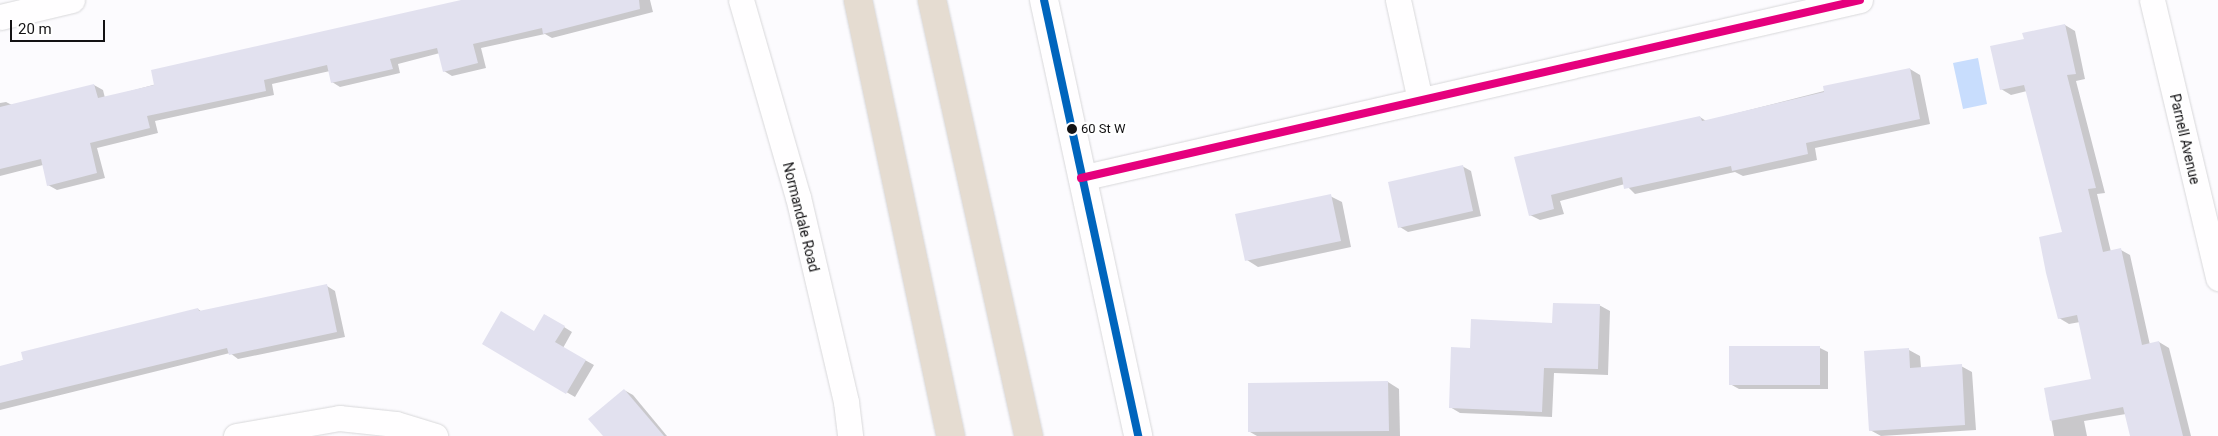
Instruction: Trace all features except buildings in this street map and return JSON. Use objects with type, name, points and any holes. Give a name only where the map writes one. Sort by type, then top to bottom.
[{"type":"highway","points":[[858,0],[951,436]]},
{"type":"highway","points":[[932,0],[1020,402],[1030,436]]},
{"type":"highway","points":[[932,436],[938,381]]},
{"type":"street","points":[[0,17],[72,0]]},
{"type":"street","name":"Normandale Road","points":[[741,0],[798,197],[846,402],[850,436]]},
{"type":"street","points":[[1044,0],[1138,436]]},
{"type":"street","points":[[1398,0],[1420,100]]},
{"type":"street","points":[[1081,178],[1860,0]]},
{"type":"street","name":"Parnell Avenue","points":[[2152,0],[2218,278]]},
{"type":"street","points":[[236,436],[282,426],[339,418],[396,424],[435,436]]},
{"type":"water","points":[[1978,58],[1987,104],[1963,109],[1953,63]]},
{"type":"transit line","points":[[1044,0],[1138,436]]},
{"type":"transit line","points":[[1081,178],[1860,0]]},
{"type":"place","name":"60 St W","points":[[1072,129]]}]
